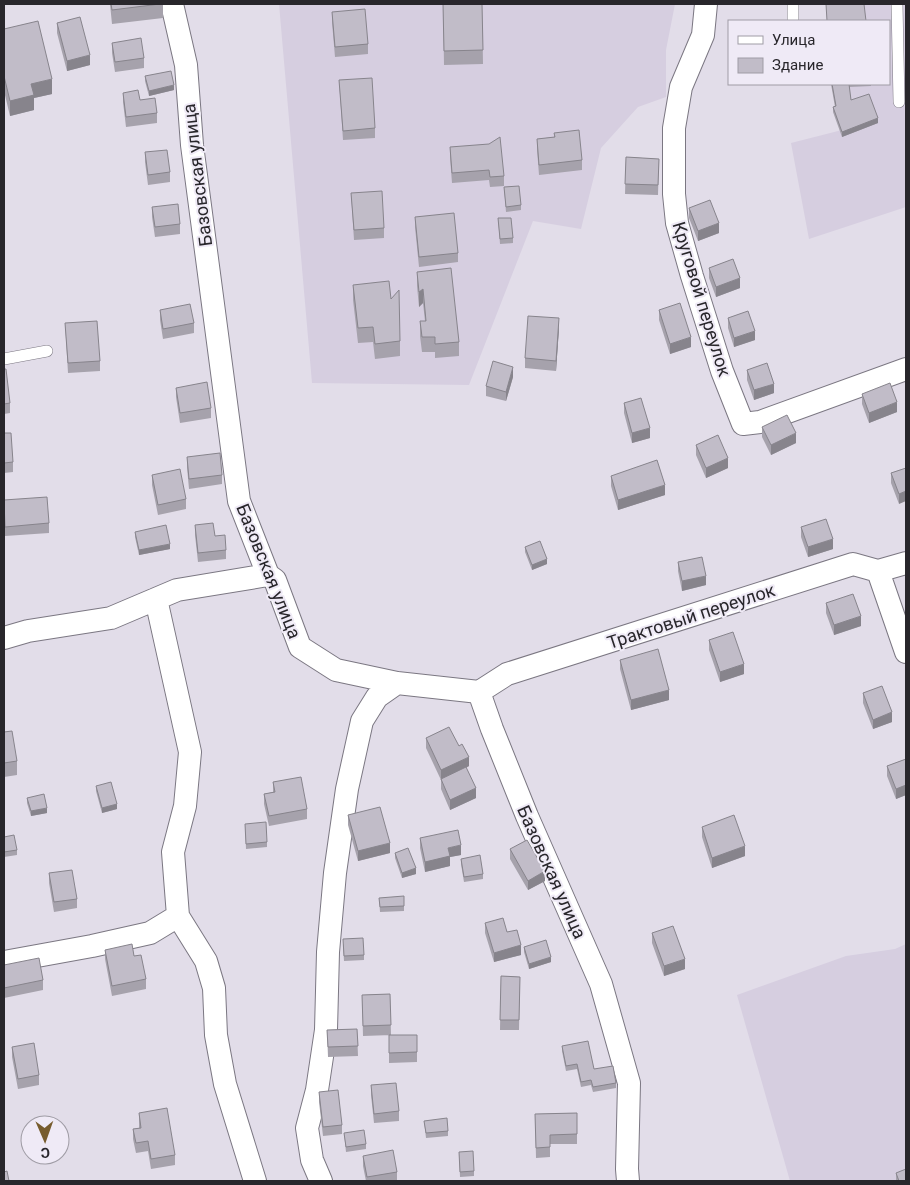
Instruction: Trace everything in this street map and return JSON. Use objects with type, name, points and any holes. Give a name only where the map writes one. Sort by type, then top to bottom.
[{"type":"street","name":"Базовская улица","points":[[172,4],[186,65],[192,145],[239,501],[300,646],[336,670],[397,682],[479,692],[527,816],[601,984],[628,1084],[628,1181]]},
{"type":"street","name":"Круговой переулок","points":[[706,4],[703,34],[681,87],[674,128],[674,194],[677,223],[692,276],[722,371],[743,424],[760,422],[906,369]]},
{"type":"street","points":[[906,563],[878,571],[906,652]]},
{"type":"street","name":"Трактовый переулок","points":[[479,692],[507,674],[853,564],[878,571]]},
{"type":"street","points":[[4,638],[28,631],[110,618],[177,590],[272,577]]},
{"type":"street","points":[[156,599],[190,752],[185,806],[172,852],[178,916],[206,961],[214,988],[216,1035],[225,1084],[255,1181]]},
{"type":"street","points":[[321,1181],[312,1160],[307,1128],[317,1090],[326,1030],[328,952],[335,873],[347,789],[362,721],[377,697],[397,682]]},
{"type":"street","points":[[4,962],[150,933],[178,916]]},
{"type":"lane","points":[[792,20],[793,4]]},
{"type":"lane","points":[[897,4],[899,102]]},
{"type":"lane","points":[[4,359],[47,351]]},
{"type":"shaded area","points":[[279,4],[675,4],[666,50],[666,97],[638,107],[601,148],[581,229],[533,221],[469,385],[312,383]]},
{"type":"shaded area","points":[[828,4],[906,4],[906,207],[809,239],[791,143],[842,130],[837,85],[890,85],[890,20],[830,20]]},
{"type":"shaded area","points":[[906,944],[906,1181],[790,1181],[737,995],[846,956],[895,949]]},
{"type":"building","points":[[111,4],[160,4],[112,10]]},
{"type":"building","points":[[443,4],[482,4],[483,50],[444,51]]},
{"type":"building","points":[[826,4],[864,4],[866,20],[827,20]]},
{"type":"building","points":[[365,9],[368,44],[335,47],[332,12]]},
{"type":"building","points":[[80,17],[90,55],[67,61],[57,23]]},
{"type":"building","points":[[38,21],[52,79],[31,84],[34,95],[10,101],[4,76],[4,29]]},
{"type":"building","points":[[141,38],[144,58],[115,62],[112,43]]},
{"type":"building","points":[[171,71],[174,85],[149,91],[145,76]]},
{"type":"building","points":[[372,78],[375,128],[343,131],[339,80]]},
{"type":"building","points":[[832,85],[849,85],[851,100],[869,94],[878,118],[842,132],[833,107],[836,106]]},
{"type":"building","points":[[138,90],[140,100],[155,98],[157,113],[126,117],[123,93]]},
{"type":"building","points":[[579,130],[582,160],[539,165],[537,139],[555,137],[554,133]]},
{"type":"building","points":[[500,137],[504,176],[490,177],[489,170],[452,173],[450,147],[489,144]]},
{"type":"building","points":[[167,150],[170,172],[148,175],[145,152]]},
{"type":"building","points":[[626,157],[659,159],[658,185],[625,184]]},
{"type":"building","points":[[519,186],[521,205],[506,207],[504,187]]},
{"type":"building","points":[[382,191],[384,228],[354,230],[351,193]]},
{"type":"building","points":[[710,200],[719,223],[698,231],[689,208]]},
{"type":"building","points":[[178,204],[180,224],[155,227],[152,207]]},
{"type":"building","points":[[454,213],[458,253],[419,257],[415,217]]},
{"type":"building","points":[[498,218],[511,218],[513,238],[500,239]]},
{"type":"building","points":[[733,259],[740,278],[716,287],[709,268]]},
{"type":"building","points":[[451,268],[459,342],[435,344],[435,337],[422,337],[420,321],[426,321],[423,289],[419,292],[417,272]]},
{"type":"building","points":[[389,281],[391,299],[399,290],[400,341],[375,344],[373,327],[358,328],[353,285]]},
{"type":"building","points":[[680,303],[691,337],[670,344],[659,310]]},
{"type":"building","points":[[190,304],[194,323],[163,329],[160,310]]},
{"type":"building","points":[[748,311],[755,331],[734,338],[728,318]]},
{"type":"building","points":[[528,316],[559,318],[556,361],[525,358]]},
{"type":"building","points":[[97,321],[100,361],[68,363],[65,323]]},
{"type":"building","points":[[493,361],[513,367],[506,392],[486,386]]},
{"type":"building","points":[[767,363],[774,384],[754,390],[747,370]]},
{"type":"building","points":[[4,369],[6,369],[10,403],[4,404]]},
{"type":"building","points":[[207,382],[211,408],[180,413],[176,388]]},
{"type":"building","points":[[890,383],[897,402],[869,413],[862,394]]},
{"type":"building","points":[[641,398],[650,428],[632,433],[624,403]]},
{"type":"building","points":[[787,415],[796,433],[771,445],[762,427]]},
{"type":"building","points":[[4,433],[11,433],[13,462],[4,463]]},
{"type":"building","points":[[718,435],[728,458],[706,468],[696,445]]},
{"type":"building","points":[[220,453],[222,475],[189,479],[187,457]]},
{"type":"building","points":[[657,460],[665,485],[618,500],[611,476]]},
{"type":"building","points":[[906,468],[906,491],[899,494],[891,473]]},
{"type":"building","points":[[180,469],[186,499],[158,505],[152,475]]},
{"type":"building","points":[[47,497],[49,523],[5,527],[4,500]]},
{"type":"building","points":[[826,519],[833,539],[808,547],[801,527]]},
{"type":"building","points":[[213,523],[215,536],[225,535],[226,550],[198,553],[195,525]]},
{"type":"building","points":[[166,525],[170,544],[139,550],[135,532]]},
{"type":"building","points":[[540,541],[547,559],[532,565],[525,547]]},
{"type":"building","points":[[702,557],[706,576],[682,581],[678,562]]},
{"type":"building","points":[[853,594],[861,616],[834,625],[826,603]]},
{"type":"building","points":[[733,632],[744,664],[720,672],[709,640]]},
{"type":"building","points":[[658,649],[669,690],[631,700],[620,660]]},
{"type":"building","points":[[882,686],[892,712],[873,720],[863,693]]},
{"type":"building","points":[[449,727],[459,746],[462,744],[469,757],[441,770],[426,738]]},
{"type":"building","points":[[12,731],[17,761],[4,763],[4,732]]},
{"type":"building","points":[[906,759],[906,785],[896,789],[887,766]]},
{"type":"building","points":[[466,767],[476,788],[450,800],[441,779]]},
{"type":"building","points":[[301,777],[307,809],[269,816],[264,794],[275,792],[273,782]]},
{"type":"building","points":[[111,782],[117,804],[102,808],[96,786]]},
{"type":"building","points":[[44,794],[47,808],[31,811],[27,798]]},
{"type":"building","points":[[380,807],[390,843],[358,851],[348,815]]},
{"type":"building","points":[[734,815],[745,846],[712,858],[702,827]]},
{"type":"building","points":[[266,822],[267,842],[246,844],[245,824]]},
{"type":"building","points":[[458,830],[461,845],[448,848],[450,856],[425,862],[420,838]]},
{"type":"building","points":[[14,835],[17,850],[4,852],[4,837]]},
{"type":"building","points":[[527,840],[545,871],[528,881],[510,849]]},
{"type":"building","points":[[408,848],[416,868],[402,873],[395,853]]},
{"type":"building","points":[[480,855],[483,874],[464,877],[461,859]]},
{"type":"building","points":[[72,870],[77,899],[54,902],[49,873]]},
{"type":"building","points":[[404,896],[404,906],[380,907],[379,898]]},
{"type":"building","points":[[503,918],[507,932],[517,930],[521,945],[494,953],[485,923]]},
{"type":"building","points":[[673,926],[685,959],[664,966],[652,933]]},
{"type":"building","points":[[363,938],[364,955],[344,956],[343,939]]},
{"type":"building","points":[[546,940],[551,957],[529,964],[524,947]]},
{"type":"building","points":[[132,944],[134,956],[141,955],[146,979],[112,986],[105,950]]},
{"type":"building","points":[[39,958],[43,980],[4,988],[4,965]]},
{"type":"building","points":[[501,976],[520,977],[519,1020],[500,1020]]},
{"type":"building","points":[[390,994],[391,1025],[363,1026],[362,995]]},
{"type":"building","points":[[357,1029],[358,1046],[328,1047],[327,1030]]},
{"type":"building","points":[[389,1035],[417,1035],[417,1052],[389,1053]]},
{"type":"building","points":[[588,1041],[594,1069],[613,1066],[616,1083],[593,1087],[591,1080],[581,1082],[577,1064],[566,1066],[562,1046]]},
{"type":"building","points":[[34,1043],[39,1075],[18,1079],[12,1047]]},
{"type":"building","points":[[396,1083],[399,1111],[374,1114],[371,1085]]},
{"type":"building","points":[[338,1090],[342,1125],[323,1127],[319,1092]]},
{"type":"building","points":[[167,1108],[175,1155],[151,1159],[148,1141],[136,1143],[133,1129],[141,1128],[139,1113]]},
{"type":"building","points":[[577,1113],[577,1134],[550,1135],[550,1147],[536,1148],[535,1114]]},
{"type":"building","points":[[447,1118],[448,1131],[426,1133],[424,1121]]},
{"type":"building","points":[[364,1130],[366,1144],[346,1147],[344,1133]]},
{"type":"building","points":[[393,1150],[397,1172],[367,1177],[363,1156]]},
{"type":"building","points":[[473,1151],[474,1171],[460,1172],[459,1152]]},
{"type":"building","points":[[906,1169],[906,1181],[899,1181],[896,1173]]},
{"type":"building","points":[[7,1171],[9,1181],[4,1181],[4,1172]]}]
